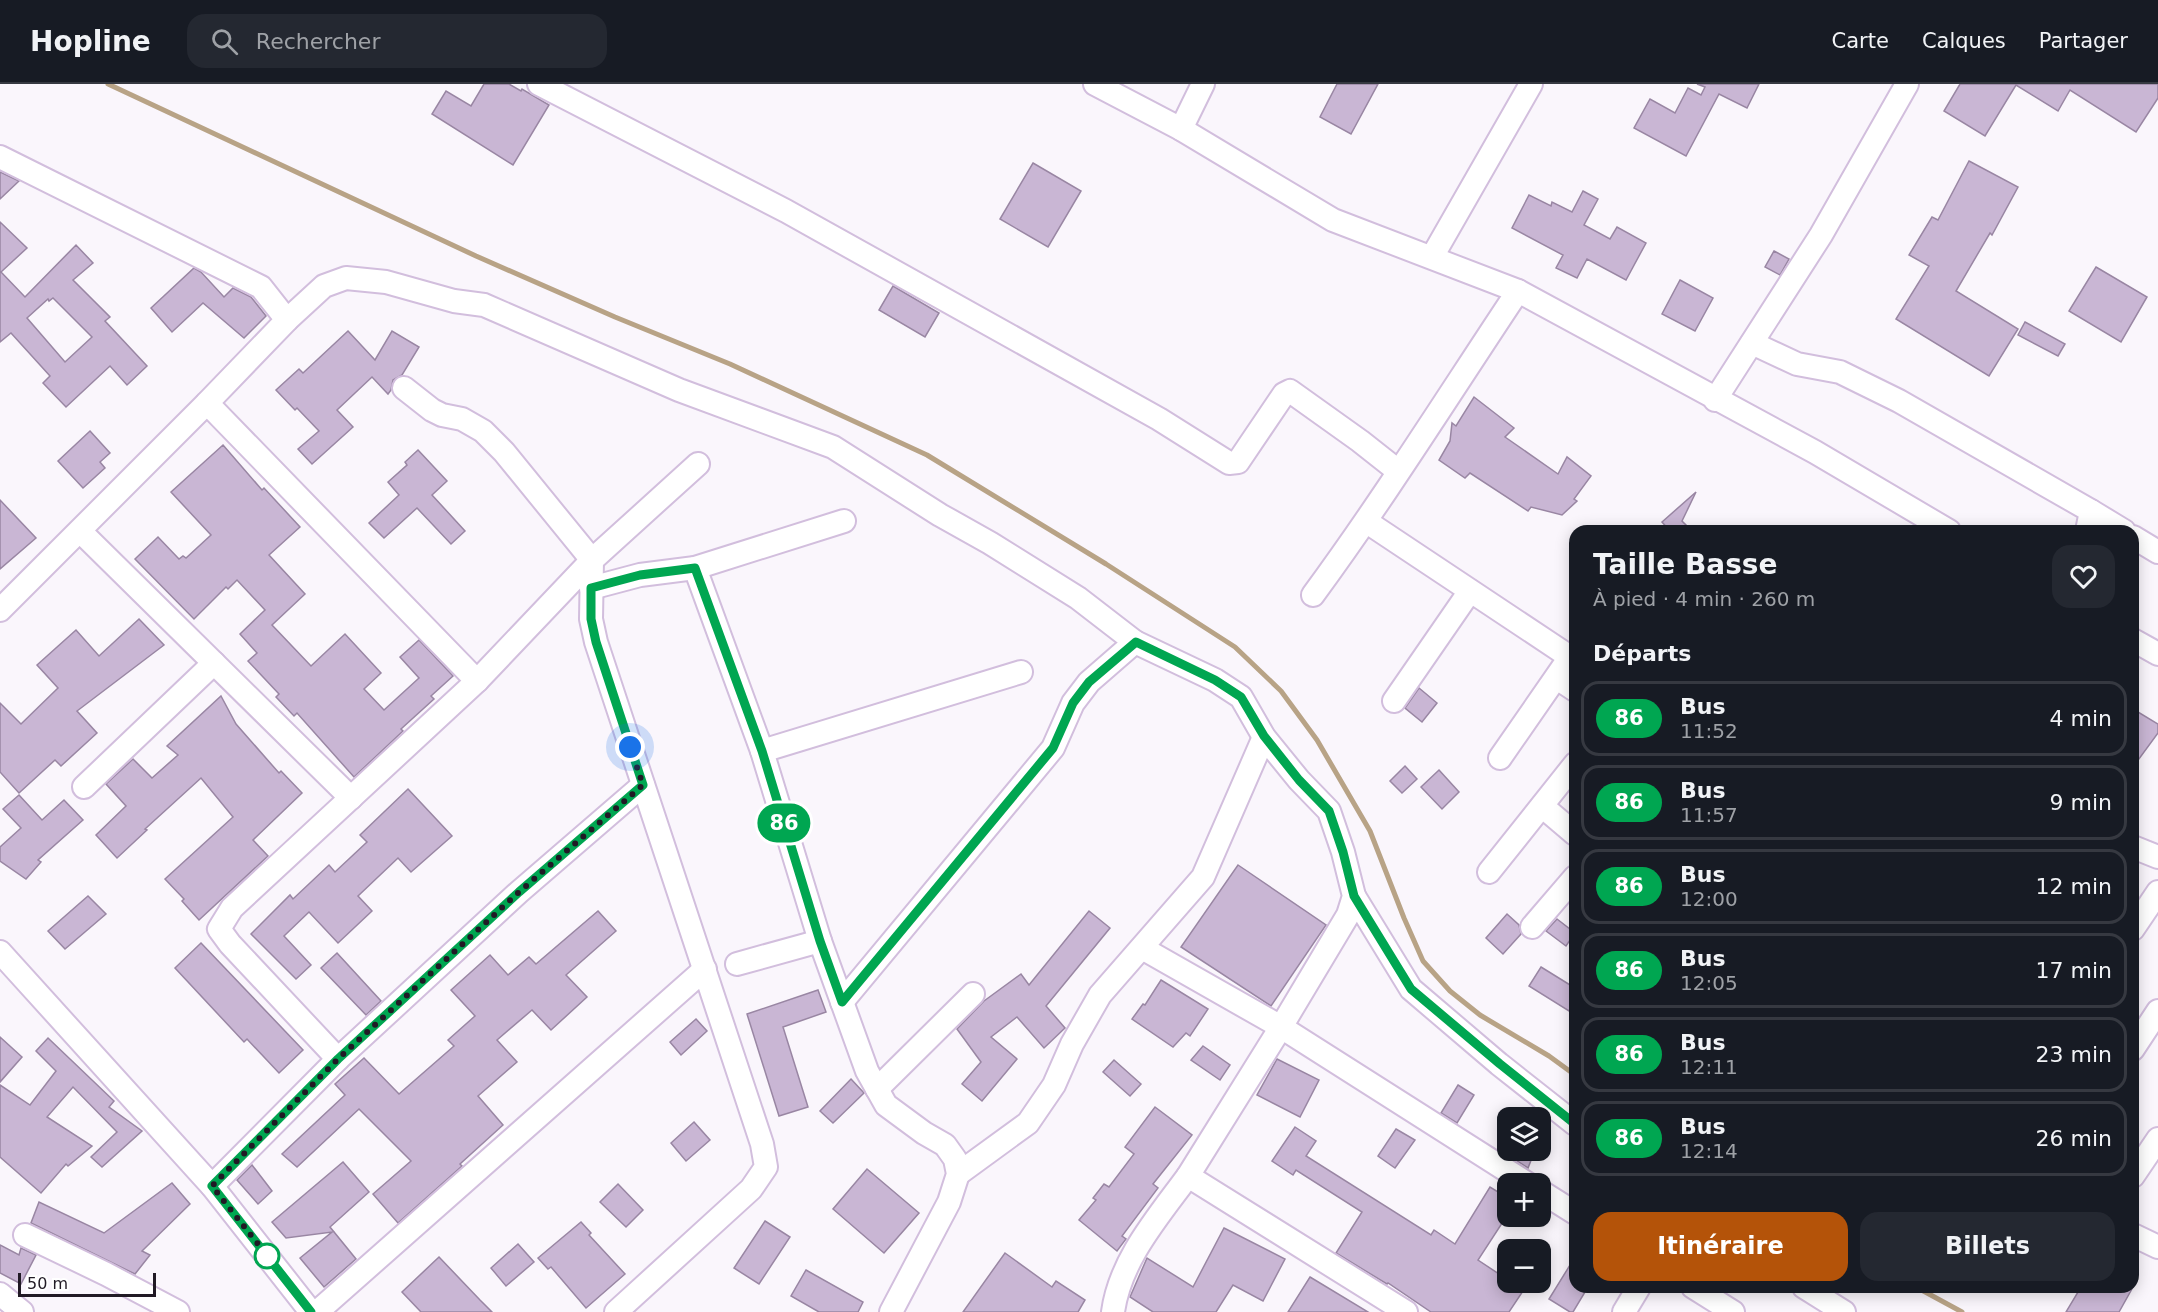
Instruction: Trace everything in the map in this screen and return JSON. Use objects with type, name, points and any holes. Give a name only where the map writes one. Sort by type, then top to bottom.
[{"type":"street","points":[[539,84],[786,211],[1150,414],[1229,463],[1238,462],[1284,394],[1290,391],[1398,471]]},
{"type":"street","points":[[1095,84],[1181,129],[1333,220],[1518,291],[1715,400],[1815,452],[1939,525]]},
{"type":"street","points":[[1181,129],[1203,84]]},
{"type":"street","points":[[1432,257],[1531,84]]},
{"type":"street","points":[[1715,400],[1821,235],[1902,86]]},
{"type":"street","points":[[0,157],[261,287],[287,320]]},
{"type":"street","points":[[0,610],[287,320],[324,286],[346,278],[386,282],[454,301],[484,305],[679,390],[833,447],[1078,598],[1136,642],[1215,680],[1241,697],[1264,736],[1299,780],[1329,811],[1343,852],[1354,896],[1411,989],[1569,1119]]},
{"type":"street","points":[[1313,596],[1366,522],[1518,291]]},
{"type":"street","points":[[1752,343],[1797,364],[1840,372],[1899,401],[2089,521]]},
{"type":"street","points":[[404,388],[432,410],[442,415],[462,419],[483,431],[504,452],[592,560],[591,619],[596,642],[762,1144],[766,1167],[751,1189],[616,1312]]},
{"type":"street","points":[[207,403],[477,681]]},
{"type":"street","points":[[338,1059],[230,944],[219,929],[232,908],[477,681],[592,560],[698,464]]},
{"type":"street","points":[[591,588],[640,575],[695,568],[844,521]]},
{"type":"street","points":[[1366,522],[1569,656]]},
{"type":"street","points":[[80,531],[351,798]]},
{"type":"street","points":[[2139,541],[2158,552]]},
{"type":"street","points":[[695,568],[762,751],[820,941],[867,1071],[886,1104],[924,1133],[945,1145],[955,1159],[958,1174],[949,1202],[891,1312]]},
{"type":"street","points":[[1394,701],[1470,591]]},
{"type":"street","points":[[842,1002],[1053,748],[1073,703],[1089,682],[1136,642]]},
{"type":"street","points":[[2139,643],[2158,654]]},
{"type":"street","points":[[84,787],[214,663]]},
{"type":"street","points":[[1500,758],[1566,684],[1569,664]]},
{"type":"street","points":[[762,751],[1021,672]]},
{"type":"street","points":[[958,1174],[1028,1123],[1054,1085],[1072,1044],[1100,995],[1203,877],[1264,736]]},
{"type":"street","points":[[1489,872],[1569,772]]},
{"type":"street","points":[[212,1186],[338,1059],[519,892],[643,785]]},
{"type":"street","points":[[1542,806],[1569,829]]},
{"type":"street","points":[[2139,849],[2158,857]]},
{"type":"street","points":[[1533,927],[1569,884]]},
{"type":"street","points":[[2139,920],[2158,892]]},
{"type":"street","points":[[1113,1312],[1125,1269],[1143,1239],[1188,1176],[1281,1027],[1348,915],[1354,896]]},
{"type":"street","points":[[737,964],[820,941]]},
{"type":"street","points":[[1142,948],[1281,1027],[1511,1173]]},
{"type":"street","points":[[1,956],[212,1186],[311,1312]]},
{"type":"street","points":[[317,1312],[705,969]]},
{"type":"street","points":[[877,1089],[973,994]]},
{"type":"street","points":[[2141,1040],[2158,1011]]},
{"type":"street","points":[[2139,1167],[2158,1139]]},
{"type":"street","points":[[1188,1176],[1406,1312]]},
{"type":"street","points":[[1551,1198],[1569,1209]]},
{"type":"street","points":[[25,1235],[178,1312]]},
{"type":"street","points":[[2139,1237],[2158,1247]]},
{"type":"street","points":[[1623,1312],[1635,1293]]},
{"type":"street","points":[[1703,1293],[1733,1312]]},
{"type":"street","points":[[1814,1293],[1844,1312]]},
{"type":"street","points":[[0,1294],[22,1312]]},
{"type":"building","points":[[484,84],[509,84],[549,105],[513,165],[432,114],[446,91],[471,106]]},
{"type":"building","points":[[1337,84],[1378,84],[1351,134],[1320,117]]},
{"type":"building","points":[[1697,84],[1759,84],[1747,108],[1719,94],[1686,156],[1634,128],[1650,99],[1675,113],[1688,88],[1701,95],[1705,87]]},
{"type":"building","points":[[1960,84],[2158,84],[2158,98],[2136,132],[2070,90],[2058,111],[2016,85],[1985,136],[1944,111]]},
{"type":"building","points":[[1969,161],[2018,187],[1992,235],[1990,233],[1956,291],[2018,329],[1989,376],[1896,319],[1929,266],[1909,255],[1932,217],[1938,220]]},
{"type":"building","points":[[1033,163],[1081,191],[1048,247],[1000,219]]},
{"type":"building","points":[[0,172],[19,181],[0,199]]},
{"type":"building","points":[[1583,191],[1598,199],[1584,225],[1610,239],[1617,227],[1646,243],[1626,280],[1587,259],[1577,278],[1556,268],[1563,255],[1512,228],[1529,195],[1551,206],[1552,202],[1572,212]]},
{"type":"building","points":[[0,222],[27,248],[1,272],[25,297],[76,245],[93,263],[73,280],[110,317],[105,321],[147,366],[127,385],[110,366],[66,407],[43,383],[50,376],[11,333],[0,342]],"holes":[[[53,298],[92,337],[65,362],[27,318],[48,299],[49,301]]]},
{"type":"building","points":[[1774,251],[1789,259],[1780,275],[1765,267]]},
{"type":"building","points":[[2096,267],[2147,297],[2121,342],[2069,311]]},
{"type":"building","points":[[194,268],[201,272],[224,297],[233,288],[251,297],[266,316],[244,338],[203,303],[172,332],[151,308]]},
{"type":"building","points":[[1680,280],[1713,298],[1695,331],[1662,314]]},
{"type":"building","points":[[893,286],[939,313],[925,337],[879,310]]},
{"type":"building","points":[[2025,322],[2065,344],[2058,356],[2018,335]]},
{"type":"building","points":[[348,331],[375,360],[392,331],[419,347],[402,375],[393,380],[388,394],[372,377],[337,410],[353,427],[312,464],[298,449],[319,431],[276,390],[299,369],[303,373]]},
{"type":"building","points":[[1474,397],[1514,428],[1505,437],[1558,474],[1567,457],[1591,476],[1574,499],[1577,501],[1562,515],[1531,507],[1528,511],[1470,473],[1465,478],[1439,460],[1450,441],[1452,423],[1456,426]]},
{"type":"building","points":[[90,431],[110,453],[100,462],[105,468],[83,488],[58,461]]},
{"type":"building","points":[[223,445],[262,490],[264,488],[300,527],[269,555],[305,594],[272,625],[311,666],[345,634],[381,673],[364,689],[384,710],[419,678],[400,657],[419,640],[453,676],[431,696],[434,699],[401,729],[403,731],[354,777],[297,713],[294,716],[276,697],[279,694],[248,661],[257,653],[240,634],[265,610],[237,580],[228,589],[226,587],[194,619],[135,559],[158,537],[179,559],[183,556],[186,558],[211,535],[171,492]]},
{"type":"building","points":[[418,450],[447,481],[432,495],[465,531],[451,544],[417,508],[384,538],[369,523],[399,495],[388,482],[407,465],[405,462]]},
{"type":"building","points":[[1696,492],[1682,521],[1686,525],[1665,525],[1662,522]]},
{"type":"building","points":[[0,500],[36,538],[0,569]]},
{"type":"building","points":[[139,619],[164,645],[77,711],[97,733],[61,766],[55,760],[19,793],[0,772],[0,703],[21,724],[58,688],[37,665],[76,630],[99,656]]},
{"type":"building","points":[[1419,688],[1437,703],[1422,722],[1405,708]]},
{"type":"building","points":[[221,696],[236,724],[279,773],[281,771],[302,793],[253,840],[268,856],[199,920],[182,901],[184,899],[165,879],[233,817],[201,778],[117,858],[96,835],[126,806],[106,784],[133,759],[152,778],[178,755],[167,746]]},
{"type":"building","points":[[2139,713],[2158,724],[2158,733],[2139,759]]},
{"type":"building","points":[[1405,766],[1417,779],[1402,793],[1390,781]]},
{"type":"building","points":[[1439,770],[1459,792],[1442,809],[1421,787]]},
{"type":"building","points":[[408,789],[452,836],[411,872],[398,858],[358,896],[372,911],[338,943],[309,912],[284,936],[311,965],[296,979],[251,934],[290,895],[293,899],[329,865],[335,872],[367,842],[360,835]]},
{"type":"building","points":[[19,795],[42,820],[64,800],[83,820],[38,860],[41,862],[26,879],[0,861],[0,847],[21,828],[3,809]]},
{"type":"building","points":[[1238,865],[1326,925],[1271,1006],[1181,947]]},
{"type":"building","points":[[88,896],[106,914],[65,949],[48,931]]},
{"type":"building","points":[[598,911],[616,931],[566,975],[587,997],[551,1030],[532,1010],[497,1040],[517,1062],[478,1096],[503,1125],[460,1164],[462,1166],[398,1223],[373,1194],[411,1161],[359,1109],[297,1167],[282,1154],[345,1095],[335,1084],[364,1058],[399,1094],[454,1046],[448,1040],[475,1016],[451,990],[490,955],[508,975],[529,957],[536,964]]},
{"type":"building","points":[[1089,911],[1110,928],[1046,1006],[1065,1028],[1044,1048],[1017,1017],[991,1037],[1017,1059],[982,1101],[962,1084],[981,1062],[957,1029],[984,1001],[1021,974],[1029,985]]},
{"type":"building","points":[[1507,914],[1519,925],[1521,934],[1503,954],[1486,938]]},
{"type":"building","points":[[1557,919],[1569,928],[1569,942],[1566,946],[1546,931]]},
{"type":"building","points":[[201,943],[303,1050],[279,1073],[247,1039],[244,1042],[175,968]]},
{"type":"building","points":[[337,953],[381,1001],[366,1015],[321,968]]},
{"type":"building","points":[[1541,967],[1569,984],[1569,1011],[1529,986]]},
{"type":"building","points":[[1161,980],[1208,1009],[1190,1036],[1186,1033],[1173,1047],[1132,1019],[1143,1004],[1145,1005]]},
{"type":"building","points":[[818,990],[826,1012],[783,1027],[808,1107],[779,1116],[747,1014]]},
{"type":"building","points":[[696,1019],[707,1031],[681,1055],[670,1042]]},
{"type":"building","points":[[0,1037],[22,1057],[0,1082]]},
{"type":"building","points":[[48,1038],[114,1101],[109,1107],[142,1131],[102,1167],[91,1157],[117,1132],[73,1087],[47,1117],[92,1146],[68,1166],[66,1164],[41,1193],[0,1157],[0,1085],[30,1105],[56,1071],[36,1051]]},
{"type":"building","points":[[1203,1046],[1230,1065],[1220,1080],[1191,1060]]},
{"type":"building","points":[[1277,1059],[1319,1080],[1300,1117],[1257,1095]]},
{"type":"building","points":[[1114,1060],[1141,1084],[1130,1096],[1103,1072]]},
{"type":"building","points":[[851,1079],[864,1093],[833,1123],[820,1111]]},
{"type":"building","points":[[1458,1085],[1474,1095],[1457,1123],[1441,1113]]},
{"type":"building","points":[[1155,1107],[1192,1135],[1153,1184],[1158,1188],[1122,1236],[1126,1239],[1117,1251],[1079,1220],[1096,1200],[1093,1198],[1104,1184],[1109,1187],[1134,1154],[1125,1147]]},
{"type":"building","points":[[694,1122],[710,1140],[686,1161],[671,1143]]},
{"type":"building","points":[[1295,1127],[1316,1141],[1306,1156],[1431,1235],[1434,1230],[1455,1244],[1490,1187],[1497,1191],[1497,1227],[1500,1227],[1478,1260],[1497,1273],[1497,1293],[1522,1293],[1509,1312],[1431,1312],[1388,1283],[1336,1253],[1362,1212],[1296,1170],[1293,1175],[1272,1161]]},
{"type":"building","points":[[1396,1129],[1415,1140],[1395,1168],[1378,1156]]},
{"type":"building","points":[[1517,1161],[1531,1161],[1528,1168]]},
{"type":"building","points":[[343,1162],[369,1192],[330,1227],[356,1259],[324,1287],[300,1258],[332,1232],[286,1238],[272,1222]]},
{"type":"building","points":[[252,1165],[272,1191],[258,1204],[237,1180]]},
{"type":"building","points":[[867,1169],[919,1213],[884,1253],[833,1209]]},
{"type":"building","points":[[172,1183],[190,1204],[142,1251],[150,1255],[135,1274],[31,1223],[39,1202],[104,1233]]},
{"type":"building","points":[[618,1184],[643,1210],[626,1227],[600,1202]]},
{"type":"building","points":[[765,1221],[790,1237],[759,1284],[734,1268]]},
{"type":"building","points":[[581,1222],[591,1233],[589,1235],[625,1274],[586,1308],[551,1267],[548,1269],[538,1258]]},
{"type":"building","points":[[1224,1228],[1285,1259],[1263,1301],[1233,1285],[1216,1312],[1153,1312],[1130,1297],[1147,1258],[1193,1287]]},
{"type":"building","points":[[518,1244],[534,1262],[506,1286],[491,1268]]},
{"type":"building","points":[[0,1245],[19,1255],[21,1248],[36,1255],[21,1284],[0,1273]]},
{"type":"building","points":[[1005,1253],[1052,1287],[1056,1281],[1085,1300],[1078,1312],[963,1312]]},
{"type":"building","points":[[439,1257],[492,1312],[421,1312],[402,1292]]},
{"type":"building","points":[[1569,1267],[1569,1293],[1584,1293],[1573,1312],[1549,1299]]},
{"type":"building","points":[[806,1270],[863,1302],[858,1312],[819,1312],[791,1296]]},
{"type":"building","points":[[1310,1277],[1368,1312],[1288,1312]]},
{"type":"building","points":[[2077,1293],[2130,1293],[2119,1312],[2066,1312]]},
{"type":"waterway","points":[[108,84],[476,256],[730,364],[927,455],[1106,564],[1235,647],[1281,691],[1317,740],[1370,831],[1423,961],[1450,991],[1480,1015],[1569,1071]]},
{"type":"waterway","points":[[1927,1293],[1962,1312]]},
{"type":"bus line","name":"86","points":[[311,1312],[212,1186],[338,1059],[519,892],[643,785],[604,670],[591,619],[591,588],[640,575],[695,568],[762,751],[820,941],[842,1002],[1053,748],[1073,703],[1089,682],[1136,642],[1215,680],[1241,697],[1264,736],[1299,780],[1329,811],[1343,852],[1354,896],[1411,989],[1569,1119]]},
{"type":"route","points":[[267,1256],[269,1258],[212,1186],[338,1059],[519,892],[643,785],[630,747]]}]
